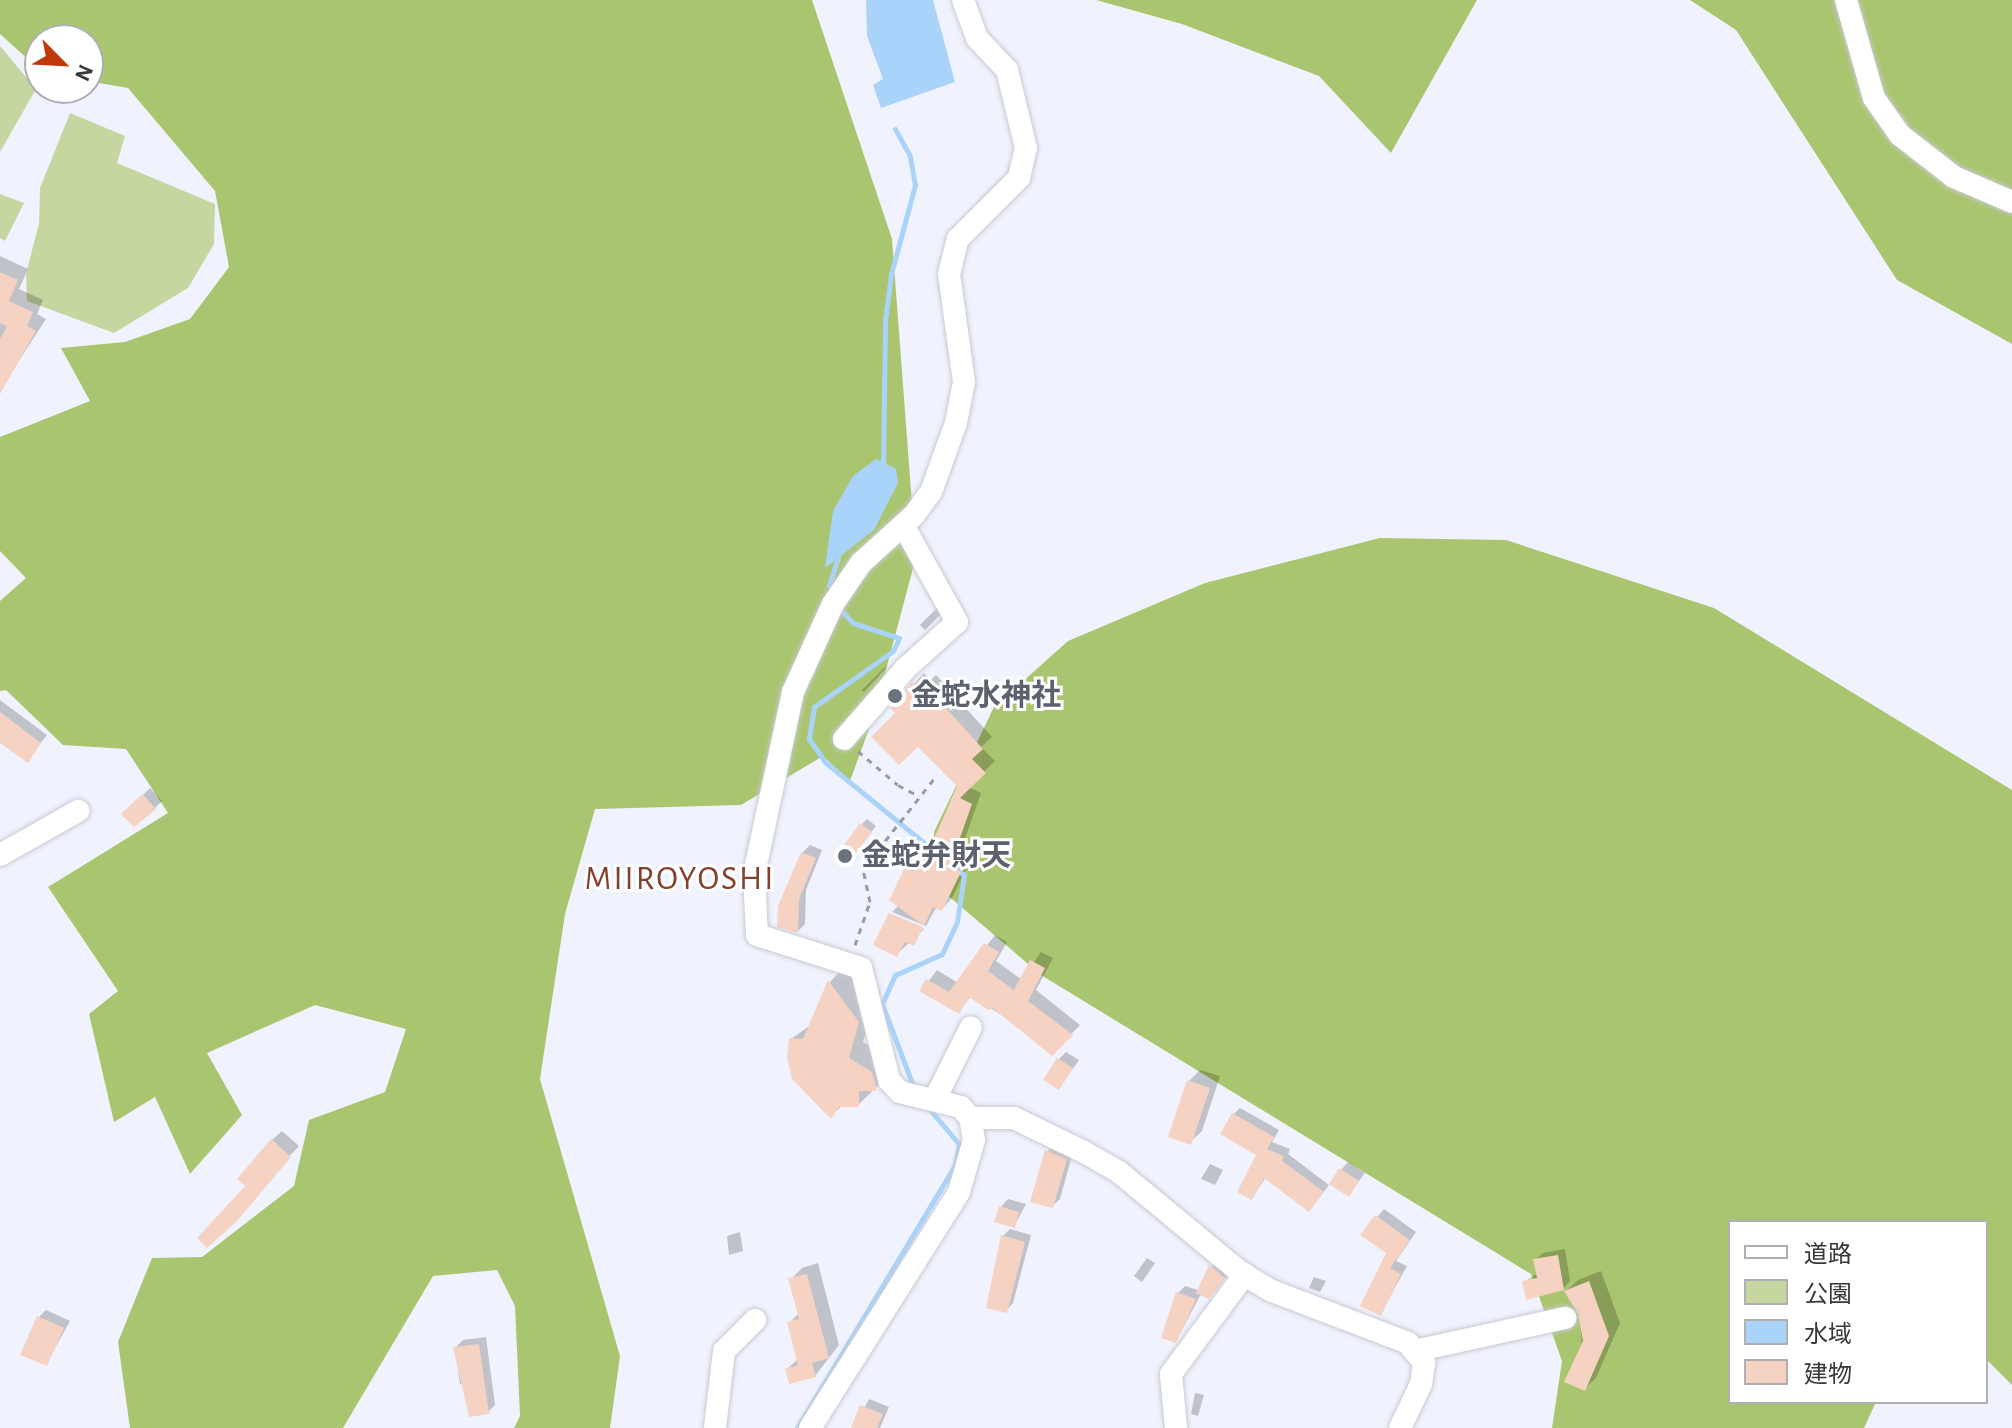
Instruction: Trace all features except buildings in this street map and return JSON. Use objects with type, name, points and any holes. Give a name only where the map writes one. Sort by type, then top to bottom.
[{"type":"street","points":[[810,1428],[959,1192],[971,1163],[970,1118],[961,1107],[900,1092],[889,1080],[861,968],[757,935],[754,874],[793,692],[833,604],[861,563],[903,525],[931,492],[964,382],[949,274],[958,239],[1007,194],[1019,178],[1026,148],[1007,70],[977,38],[963,0]]},
{"type":"street","points":[[1846,0],[1874,98],[1900,135],[1954,177],[2012,202]]},
{"type":"street","points":[[844,739],[905,669],[957,622],[903,525]]},
{"type":"street","points":[[0,855],[78,811]]},
{"type":"street","points":[[935,1099],[971,1027]]},
{"type":"street","points":[[970,1118],[1014,1118],[1107,1166],[1245,1274],[1272,1291],[1408,1343],[1424,1363],[1421,1384],[1400,1428]]},
{"type":"street","points":[[1176,1428],[1171,1374],[1245,1274]]},
{"type":"street","points":[[1415,1351],[1565,1318]]},
{"type":"street","points":[[715,1428],[724,1351],[755,1320]]},
{"type":"path","points":[[844,739],[898,785],[919,796]]},
{"type":"path","points":[[848,964],[870,902],[863,869],[937,775]]},
{"type":"path","points":[[877,851],[899,864]]},
{"type":"green space","points":[[0,0],[812,0],[892,239],[916,557],[874,715],[850,781],[823,756],[741,805],[595,809],[565,914],[540,1079],[620,1356],[610,1428],[514,1428],[520,1416],[515,1306],[497,1270],[433,1276],[343,1428],[130,1428],[118,1342],[152,1258],[202,1257],[294,1186],[309,1120],[385,1092],[406,1029],[315,1005],[207,1053],[242,1115],[190,1174],[155,1097],[114,1122],[89,1014],[118,991],[48,887],[168,813],[126,749],[63,745],[6,690],[0,691],[0,601],[26,578],[0,551],[0,437],[90,401],[61,348],[125,342],[190,319],[229,267],[215,191],[128,88],[104,84],[104,24],[24,24],[24,56],[0,34]]},
{"type":"green space","points":[[1096,0],[1477,0],[1391,153],[1319,76],[1182,24]]},
{"type":"green space","points":[[1690,0],[2012,0],[2012,344],[1897,280],[1736,30]]},
{"type":"green space","points":[[0,46],[24,75],[24,104],[27,104],[0,152]]},
{"type":"green space","points":[[70,113],[125,136],[117,163],[215,204],[214,244],[188,288],[114,333],[27,301],[26,274],[39,223],[40,188]]},
{"type":"green space","points":[[0,194],[24,203],[5,241],[0,238]]},
{"type":"green space","points":[[1380,538],[1506,540],[1714,608],[2012,790],[2012,1385],[1988,1361],[1988,1220],[1728,1220],[1728,1404],[1875,1404],[1864,1428],[1552,1428],[1562,1361],[1531,1274],[1041,975],[938,887],[934,832],[994,707],[1068,641],[1205,583]]},
{"type":"water","points":[[866,0],[933,0],[955,82],[881,108],[873,85],[883,79],[867,36]]},
{"type":"water","points":[[876,459],[896,469],[898,483],[874,530],[825,568],[833,511],[853,476]]},
{"type":"waterway","points":[[883,468],[885,321],[891,274],[915,185],[910,156],[895,129]]},
{"type":"waterway","points":[[829,585],[839,555]]},
{"type":"waterway","points":[[839,608],[853,623],[899,638],[893,651],[814,707],[809,739],[825,762],[933,850]]},
{"type":"waterway","points":[[912,1083],[882,1004],[895,975],[942,954],[957,922],[964,875],[947,862]]},
{"type":"waterway","points":[[797,1428],[955,1165],[959,1144],[931,1111]]},
{"type":"place","name":"金蛇水神社","points":[[895,696]]},
{"type":"place","name":"金蛇弁財天","points":[[845,856]]},
{"type":"district","name":"MIIROYOSHI","points":[[680,880]]}]
